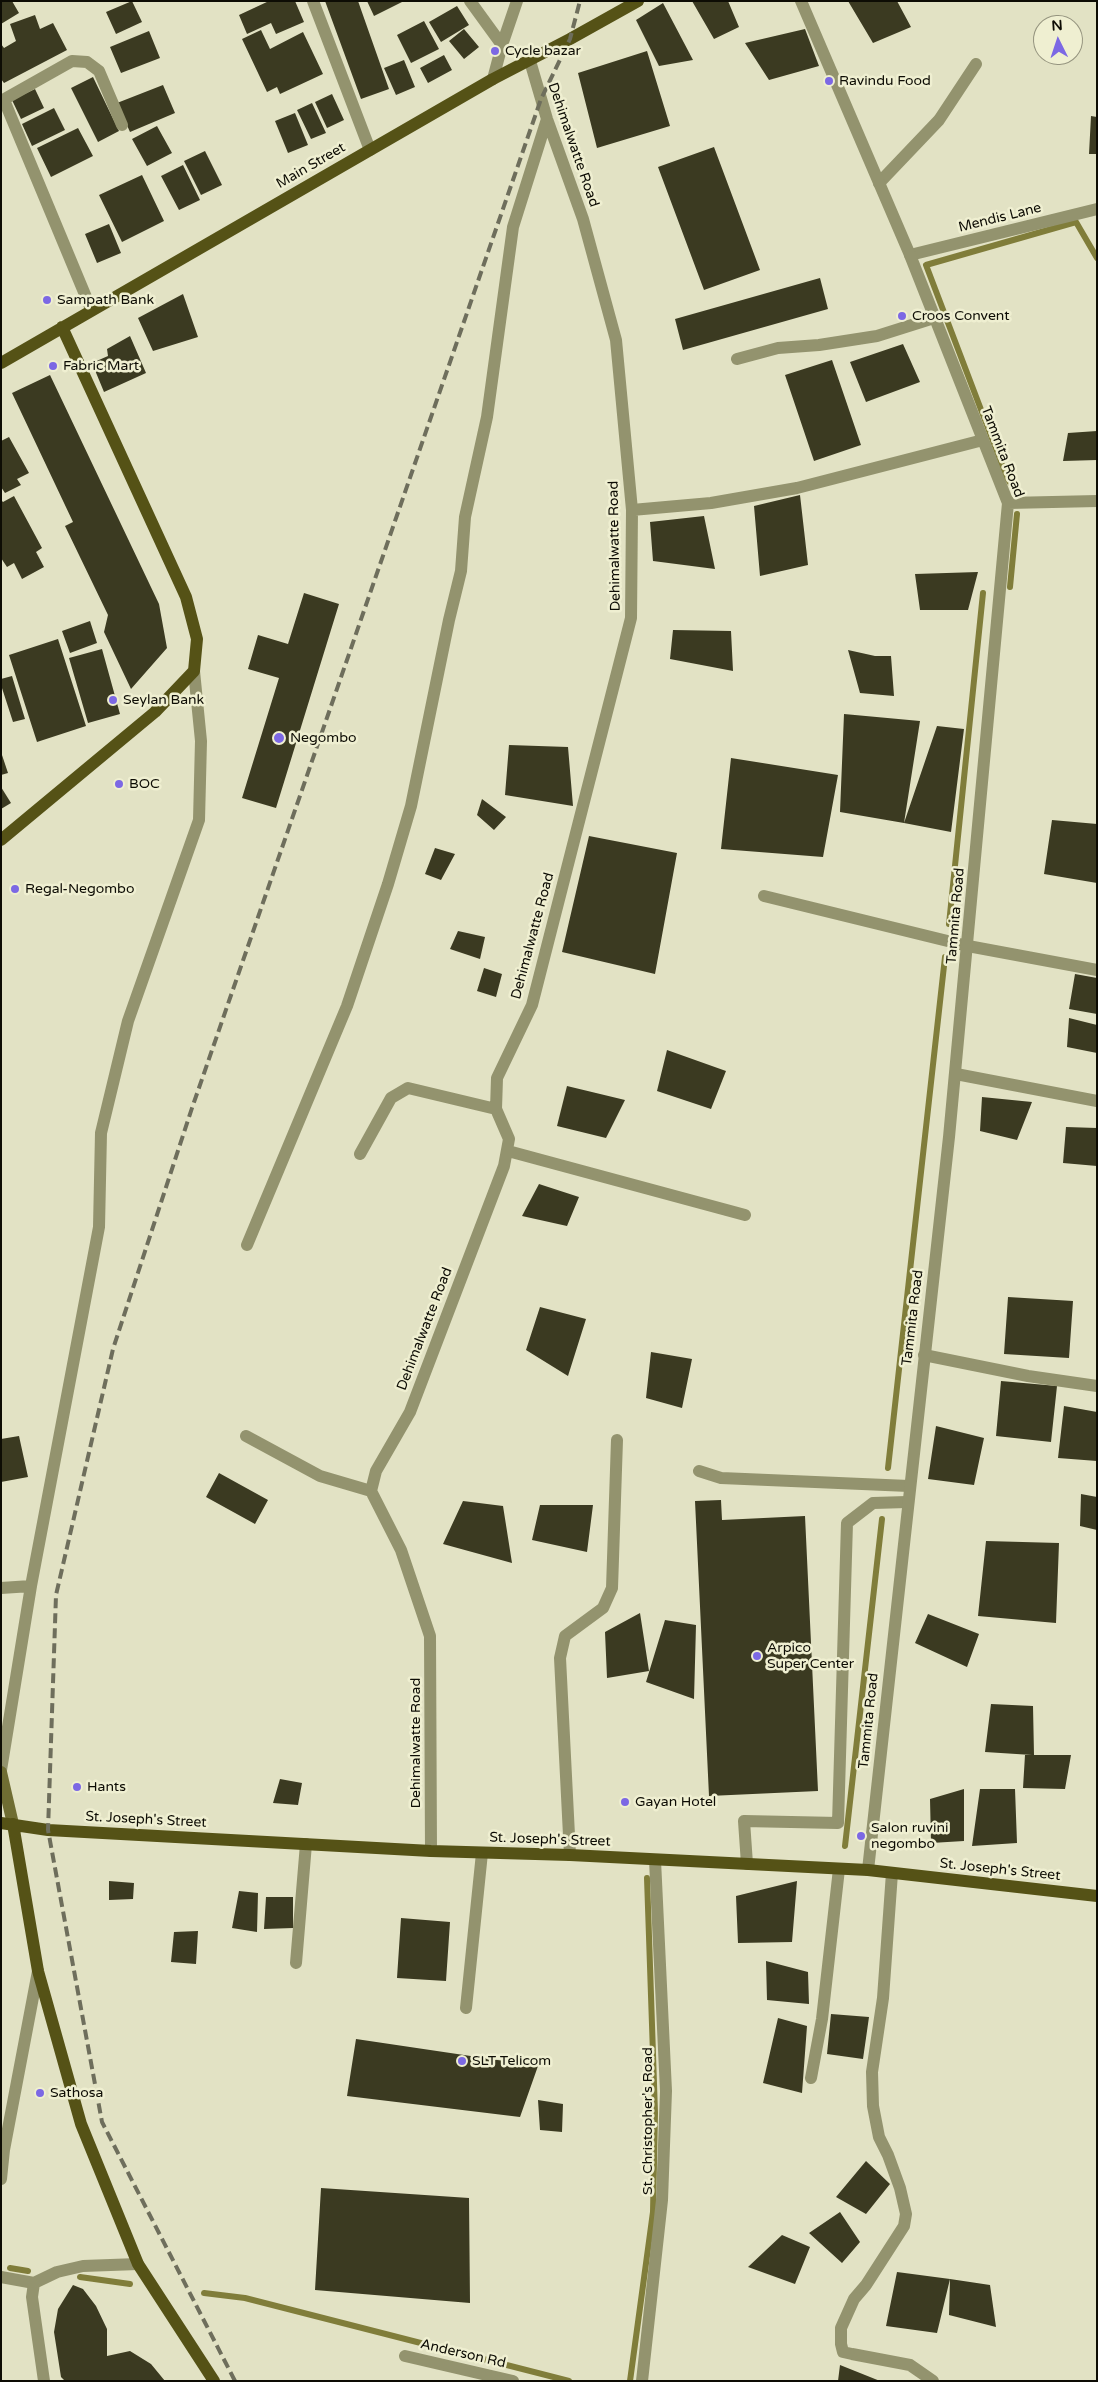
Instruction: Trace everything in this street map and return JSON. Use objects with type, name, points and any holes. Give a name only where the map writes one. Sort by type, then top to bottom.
[{"type":"main road","name":"Main Street","points":[[1,363],[91,309],[493,79],[530,61],[638,1]]},
{"type":"main road","points":[[1,840],[155,712],[194,671],[197,639],[186,596],[62,328]]},
{"type":"main road","points":[[1,1771],[7,1824],[38,1971],[81,2124],[138,2264],[214,2381]]},
{"type":"main road","name":"St. Joseph's Street","points":[[7,1824],[48,1830],[431,1851],[570,1855],[868,1870],[1097,1896]]},
{"type":"street","points":[[312,1],[370,150]]},
{"type":"street","points":[[470,1],[502,45]]},
{"type":"street","points":[[493,79],[517,1]]},
{"type":"street","name":"Tammita Road","points":[[801,1],[910,256],[1008,503],[956,1074],[907,1502],[868,1870]]},
{"type":"street","points":[[91,309],[3,101],[72,61],[87,62],[100,71],[122,125]]},
{"type":"street","name":"Dehimalwatte Road","points":[[431,1851],[430,1636],[400,1550],[372,1492],[376,1471],[410,1412],[508,1151],[509,1139],[496,1109],[497,1078],[532,1005],[631,618],[632,510],[616,340],[583,219],[530,61]]},
{"type":"street","points":[[879,183],[939,120],[976,64]]},
{"type":"street","points":[[247,1245],[347,1006],[388,884],[411,806],[461,571],[465,517],[487,416],[513,227],[548,119]]},
{"type":"street","name":"Mendis Lane","points":[[910,256],[1097,209]]},
{"type":"street","points":[[737,359],[778,348],[819,345],[877,336],[934,318]]},
{"type":"street","points":[[632,510],[711,503],[797,488],[983,440]]},
{"type":"street","points":[[1008,503],[1097,501]]},
{"type":"street","points":[[1,1771],[31,1586],[98,1227],[101,1133],[128,1022],[199,820],[201,741],[194,671]]},
{"type":"street","points":[[764,896],[968,946],[1097,970]]},
{"type":"street","points":[[956,1074],[1097,1101]]},
{"type":"street","points":[[360,1154],[391,1098],[408,1088],[496,1109]]},
{"type":"street","points":[[508,1151],[746,1215]]},
{"type":"street","points":[[924,1354],[1028,1376],[1097,1386]]},
{"type":"street","points":[[246,1436],[320,1476],[372,1492]]},
{"type":"street","points":[[570,1855],[560,1658],[565,1636],[603,1608],[612,1588],[616,1440]]},
{"type":"street","points":[[699,1471],[721,1478],[909,1486]]},
{"type":"street","points":[[747,1864],[744,1821],[838,1823],[847,1523],[873,1503],[907,1502]]},
{"type":"street","points":[[1,1588],[31,1586]]},
{"type":"street","points":[[296,1963],[306,1844]]},
{"type":"street","points":[[466,2008],[482,1853]]},
{"type":"street","name":"St. Christopher's Road","points":[[642,2381],[662,2200],[666,2091],[655,1860]]},
{"type":"street","points":[[811,2078],[822,2018],[839,1869]]},
{"type":"street","points":[[892,1873],[883,1998],[872,2072],[872,2089],[879,2138],[888,2155],[900,2188],[906,2214],[904,2226],[866,2285],[854,2300],[841,2328],[840,2344],[843,2352],[910,2365],[933,2381]]},
{"type":"street","points":[[1,2178],[4,2150],[38,1971]]},
{"type":"street","points":[[1,2277],[34,2283],[57,2272],[83,2266],[138,2264]]},
{"type":"street","points":[[34,2283],[32,2297],[44,2381]]},
{"type":"street","name":"Anderson Rd","points":[[405,2356],[513,2381]]},
{"type":"building","points":[[1,1],[12,1],[19,13],[1,24]]},
{"type":"building","points":[[132,1],[142,22],[116,34],[106,12]]},
{"type":"building","points":[[269,1],[295,1],[304,22],[276,34],[271,23],[247,34],[239,15]]},
{"type":"building","points":[[325,1],[358,1],[389,89],[361,99]]},
{"type":"building","points":[[367,1],[404,1],[374,16]]},
{"type":"building","points":[[692,1],[728,1],[739,27],[714,39]]},
{"type":"building","points":[[848,1],[897,1],[911,27],[873,43]]},
{"type":"building","points":[[663,3],[693,60],[659,66],[636,20]]},
{"type":"building","points":[[457,6],[469,25],[441,42],[429,22]]},
{"type":"building","points":[[35,15],[40,29],[53,23],[67,50],[4,83],[1,79],[1,44],[4,48],[16,41],[10,24]]},
{"type":"building","points":[[424,21],[439,49],[411,63],[397,35]]},
{"type":"building","points":[[464,29],[479,47],[464,59],[449,41]]},
{"type":"building","points":[[805,29],[819,66],[769,80],[745,43]]},
{"type":"building","points":[[261,30],[270,49],[303,32],[323,74],[280,94],[277,87],[267,92],[242,39]]},
{"type":"building","points":[[149,31],[160,58],[121,73],[110,47]]},
{"type":"building","points":[[647,51],[670,126],[597,148],[578,73]]},
{"type":"building","points":[[444,55],[452,70],[428,83],[420,68]]},
{"type":"building","points":[[404,60],[415,87],[396,95],[384,68]]},
{"type":"building","points":[[93,77],[119,131],[98,142],[71,88]]},
{"type":"building","points":[[163,85],[175,113],[130,132],[117,103]]},
{"type":"building","points":[[35,89],[44,108],[21,119],[12,100]]},
{"type":"building","points":[[332,94],[344,120],[327,128],[315,102]]},
{"type":"building","points":[[312,103],[326,133],[311,139],[297,110]]},
{"type":"building","points":[[54,108],[65,130],[32,146],[22,124]]},
{"type":"building","points":[[295,113],[308,145],[288,153],[275,121]]},
{"type":"building","points":[[1091,116],[1097,117],[1097,154],[1089,154]]},
{"type":"building","points":[[157,126],[172,153],[147,166],[132,139]]},
{"type":"building","points":[[78,128],[93,156],[51,177],[37,148]]},
{"type":"building","points":[[714,147],[760,270],[704,290],[658,167]]},
{"type":"building","points":[[205,151],[222,185],[201,195],[184,161]]},
{"type":"building","points":[[183,165],[200,200],[179,210],[161,176]]},
{"type":"building","points":[[142,175],[164,221],[122,242],[99,195]]},
{"type":"building","points":[[109,224],[121,253],[97,263],[85,234]]},
{"type":"building","points":[[820,278],[828,309],[683,350],[675,319]]},
{"type":"building","points":[[183,294],[198,337],[153,351],[138,318]]},
{"type":"building","points":[[130,336],[146,373],[104,392],[92,363],[108,356],[107,349]]},
{"type":"building","points":[[903,344],[920,382],[866,402],[850,362]]},
{"type":"building","points":[[832,360],[861,445],[814,461],[785,375]]},
{"type":"building","points":[[50,375],[159,604],[167,648],[131,689],[104,632],[108,615],[65,526],[73,522],[12,393]]},
{"type":"building","points":[[1097,431],[1097,460],[1063,461],[1068,433]]},
{"type":"building","points":[[9,437],[29,473],[17,479],[21,485],[5,493],[1,487],[1,441]]},
{"type":"building","points":[[800,495],[808,565],[760,576],[754,506]]},
{"type":"building","points":[[14,496],[42,548],[36,552],[44,567],[22,579],[14,563],[7,567],[1,558],[1,500],[3,502]]},
{"type":"building","points":[[704,516],[715,569],[653,561],[650,522]]},
{"type":"building","points":[[978,572],[968,610],[920,610],[915,574]]},
{"type":"building","name":"Negombo","points":[[304,593],[339,604],[276,808],[242,798],[279,678],[248,669],[258,635],[288,644]]},
{"type":"building","points":[[90,621],[97,643],[70,653],[62,631]]},
{"type":"building","points":[[673,630],[731,631],[733,671],[670,659]]},
{"type":"building","points":[[58,639],[86,726],[37,742],[9,655]]},
{"type":"building","points":[[102,649],[120,714],[88,723],[69,658]]},
{"type":"building","points":[[848,650],[875,656],[891,656],[894,696],[860,693]]},
{"type":"building","points":[[12,676],[25,719],[13,722],[1,685],[1,679]]},
{"type":"building","points":[[844,714],[920,721],[904,823],[840,812]]},
{"type":"building","points":[[937,726],[964,729],[951,832],[904,823]]},
{"type":"building","points":[[509,745],[568,747],[573,806],[505,795]]},
{"type":"building","points":[[1,752],[8,773],[1,775]]},
{"type":"building","points":[[731,758],[838,775],[823,857],[721,849]]},
{"type":"building","points":[[1,787],[11,803],[1,809]]},
{"type":"building","points":[[482,799],[506,817],[494,830],[477,815]]},
{"type":"building","points":[[1052,820],[1097,824],[1097,883],[1044,874]]},
{"type":"building","points":[[589,836],[677,853],[655,974],[562,952]]},
{"type":"building","points":[[435,848],[455,854],[441,880],[425,874]]},
{"type":"building","points":[[458,931],[485,937],[480,959],[450,949]]},
{"type":"building","points":[[484,968],[502,974],[496,997],[477,991]]},
{"type":"building","points":[[1075,974],[1097,978],[1097,1014],[1069,1009]]},
{"type":"building","points":[[1069,1018],[1097,1025],[1097,1053],[1067,1047]]},
{"type":"building","points":[[667,1050],[726,1071],[711,1109],[657,1091]]},
{"type":"building","points":[[567,1086],[625,1100],[606,1138],[557,1126]]},
{"type":"building","points":[[982,1097],[1032,1102],[1017,1140],[980,1131]]},
{"type":"building","points":[[1066,1127],[1097,1128],[1097,1166],[1063,1163]]},
{"type":"building","points":[[539,1184],[579,1197],[567,1226],[522,1216]]},
{"type":"building","points":[[1008,1297],[1073,1301],[1069,1358],[1004,1354]]},
{"type":"building","points":[[540,1307],[586,1319],[568,1376],[526,1350]]},
{"type":"building","points":[[651,1352],[692,1359],[682,1408],[646,1398]]},
{"type":"building","points":[[1001,1381],[1057,1386],[1051,1442],[996,1436]]},
{"type":"building","points":[[1064,1406],[1097,1412],[1097,1461],[1058,1458]]},
{"type":"building","points":[[936,1426],[984,1438],[974,1485],[928,1479]]},
{"type":"building","points":[[19,1436],[28,1477],[1,1482],[1,1439]]},
{"type":"building","points":[[219,1473],[268,1500],[255,1524],[206,1497]]},
{"type":"building","points":[[1081,1494],[1097,1497],[1097,1530],[1080,1526]]},
{"type":"building","name":"Arpico Super Center","points":[[721,1500],[722,1520],[805,1516],[818,1791],[709,1796],[695,1501]]},
{"type":"building","points":[[463,1501],[503,1506],[512,1563],[443,1544]]},
{"type":"building","points":[[540,1505],[593,1505],[587,1552],[532,1540]]},
{"type":"building","points":[[986,1541],[1059,1543],[1056,1623],[978,1616]]},
{"type":"building","points":[[640,1613],[649,1671],[607,1678],[605,1632]]},
{"type":"building","points":[[928,1614],[979,1634],[967,1667],[915,1643]]},
{"type":"building","points":[[665,1620],[696,1625],[694,1699],[646,1682]]},
{"type":"building","points":[[991,1704],[1033,1706],[1034,1755],[1071,1755],[1065,1789],[1023,1788],[1025,1755],[1032,1755],[985,1752]]},
{"type":"building","points":[[280,1779],[302,1783],[298,1805],[273,1803]]},
{"type":"building","points":[[964,1789],[964,1841],[931,1843],[930,1799]]},
{"type":"building","points":[[980,1789],[1015,1789],[1017,1843],[972,1846]]},
{"type":"building","points":[[109,1881],[134,1883],[133,1899],[109,1900]]},
{"type":"building","points":[[797,1881],[792,1942],[738,1943],[736,1896]]},
{"type":"building","points":[[239,1891],[258,1893],[257,1932],[232,1928]]},
{"type":"building","points":[[266,1897],[293,1897],[293,1928],[264,1929]]},
{"type":"building","points":[[401,1918],[450,1922],[446,1981],[397,1978]]},
{"type":"building","points":[[198,1931],[196,1964],[171,1962],[174,1932]]},
{"type":"building","points":[[766,1961],[808,1972],[809,2004],[767,2000]]},
{"type":"building","points":[[831,2014],[869,2017],[863,2059],[827,2054]]},
{"type":"building","points":[[778,2018],[807,2026],[802,2093],[763,2083]]},
{"type":"building","points":[[356,2039],[538,2066],[520,2117],[347,2096]]},
{"type":"building","points":[[538,2100],[563,2104],[562,2132],[540,2130]]},
{"type":"building","points":[[866,2161],[890,2184],[866,2214],[836,2197]]},
{"type":"building","points":[[321,2188],[469,2198],[470,2303],[315,2290]]},
{"type":"building","points":[[840,2212],[860,2242],[842,2263],[809,2233]]},
{"type":"building","points":[[782,2235],[810,2247],[795,2284],[748,2267]]},
{"type":"building","points":[[897,2272],[950,2279],[937,2333],[886,2326]]},
{"type":"building","points":[[950,2279],[990,2285],[996,2327],[949,2315]]},
{"type":"building","points":[[73,2285],[83,2289],[96,2306],[107,2329],[107,2356],[130,2351],[151,2364],[165,2381],[65,2381],[61,2377],[54,2332],[58,2309]]},
{"type":"building","points":[[840,2365],[880,2381],[838,2381]]},
{"type":"waterway","points":[[1015,490],[1007,478],[926,265],[1076,222],[1097,258]]},
{"type":"waterway","points":[[1010,587],[1017,514]]},
{"type":"waterway","points":[[949,924],[983,593]]},
{"type":"waterway","points":[[888,1468],[945,957]]},
{"type":"waterway","points":[[845,1846],[882,1519]]},
{"type":"waterway","points":[[630,2381],[653,2212],[655,2113],[647,1878]]},
{"type":"waterway","points":[[10,2268],[28,2271]]},
{"type":"waterway","points":[[80,2277],[130,2284]]},
{"type":"waterway","points":[[204,2293],[245,2298],[569,2381]]},
{"type":"railway","points":[[235,2381],[102,2122],[48,1830],[56,1595],[113,1349],[192,1108],[541,99],[570,39],[580,1]]},
{"type":"place","name":"Cycle bazar","points":[[495,51]]},
{"type":"place","name":"Ravindu Food","points":[[829,81]]},
{"type":"place","name":"Sampath Bank","points":[[47,300]]},
{"type":"place","name":"Croos Convent","points":[[902,316]]},
{"type":"place","name":"Fabric Mart","points":[[53,366]]},
{"type":"place","name":"Seylan Bank","points":[[113,700]]},
{"type":"place","name":"Negombo","points":[[279,738]]},
{"type":"place","name":"BOC","points":[[119,784]]},
{"type":"place","name":"Regal-Negombo","points":[[15,889]]},
{"type":"place","name":"Arpico Super Center","points":[[757,1656]]},
{"type":"place","name":"Hants","points":[[77,1787]]},
{"type":"place","name":"Gayan Hotel","points":[[625,1802]]},
{"type":"place","name":"Salon ruvini negombo","points":[[861,1836]]},
{"type":"place","name":"SLT Telicom","points":[[462,2061]]},
{"type":"place","name":"Sathosa","points":[[40,2093]]}]
